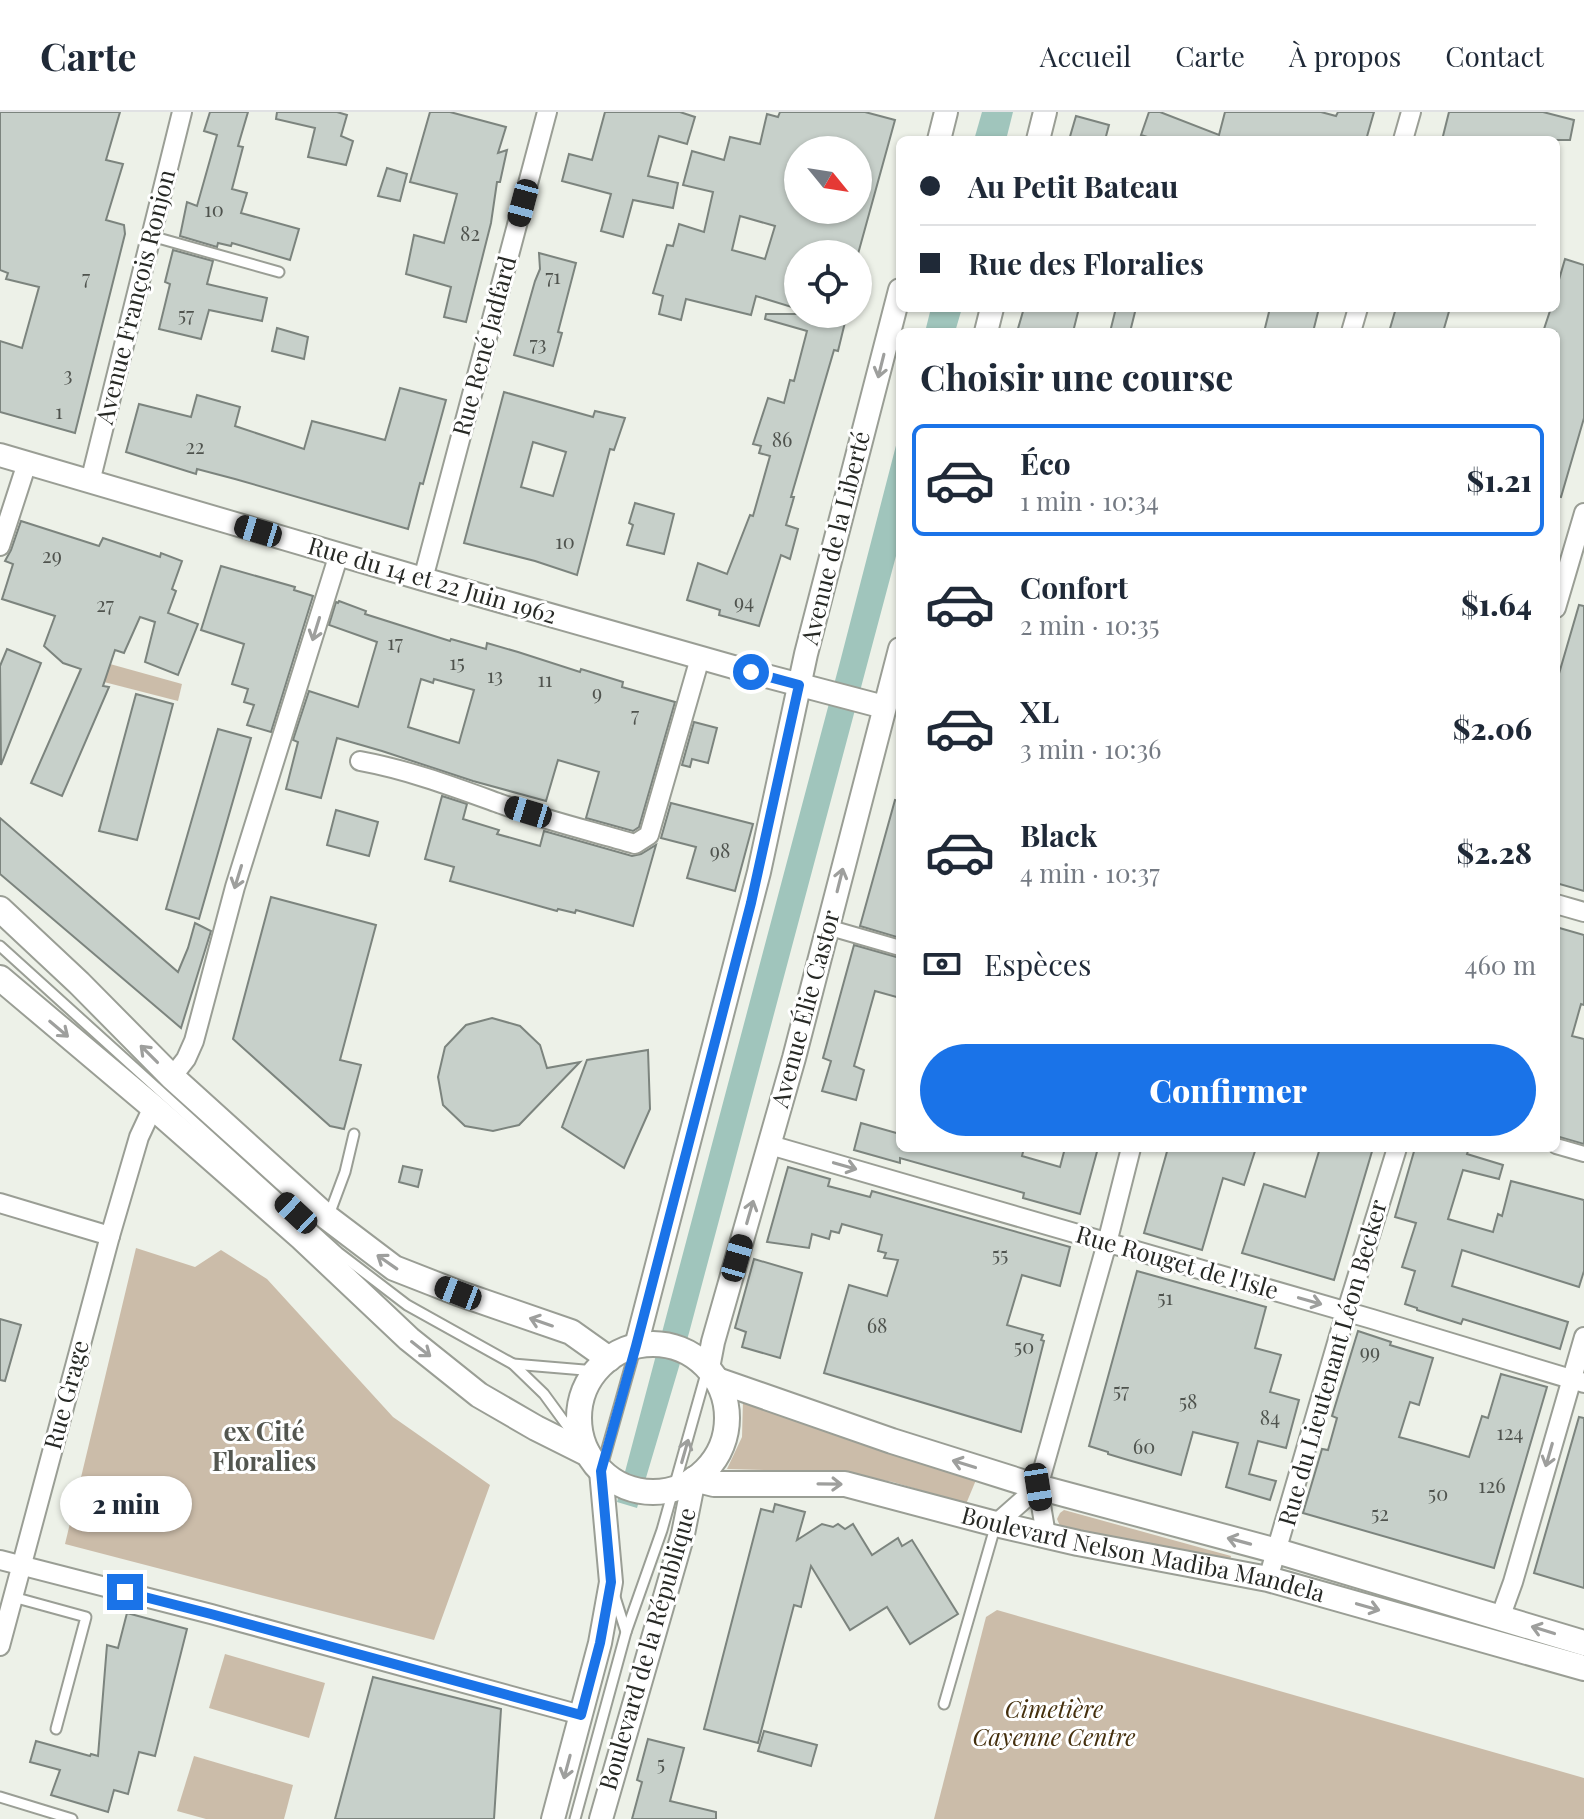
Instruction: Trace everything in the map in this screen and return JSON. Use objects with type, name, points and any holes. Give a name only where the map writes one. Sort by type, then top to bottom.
[{"type":"main road","points":[[0,909],[172,1077],[328,1218],[394,1268],[571,1332],[602,1365]]},
{"type":"main road","points":[[0,978],[302,1238],[409,1339],[479,1395],[601,1469]]},
{"type":"main road","points":[[601,1469],[579,1429],[582,1398],[587,1384],[602,1365],[644,1345]]},
{"type":"main road","name":"Boulevard Nelson Madiba Mandela","points":[[644,1345],[674,1347],[706,1368],[878,1437],[1038,1487],[1277,1551],[1584,1643]]},
{"type":"main road","points":[[673,1487],[711,1464],[725,1433],[726,1405],[706,1368]]},
{"type":"main road","name":"Boulevard Nelson Madiba Mandela","points":[[601,1469],[630,1488],[714,1484],[845,1484],[1078,1543],[1268,1579],[1584,1668]]},
{"type":"street","name":"Avenue François Ronjon","points":[[90,482],[182,112]]},
{"type":"street","name":"Rue René Jadfard","points":[[423,579],[547,112]]},
{"type":"street","points":[[940,136],[946,112]]},
{"type":"street","points":[[1039,136],[1045,112]]},
{"type":"street","points":[[1404,136],[1411,112]]},
{"type":"street","name":"Avenue de la Liberté","points":[[644,1345],[759,872],[809,688],[896,307]]},
{"type":"street","name":"Rue du 14 et 22 Juin 1962","points":[[0,455],[423,579],[883,707]]},
{"type":"street","points":[[0,546],[27,463]]},
{"type":"street","points":[[1560,594],[1584,513]]},
{"type":"street","points":[[172,1077],[186,1059],[194,1041],[235,887],[339,554]]},
{"type":"street","points":[[1565,576],[1584,581]]},
{"type":"street","points":[[360,761],[394,767],[501,804],[635,844],[649,835],[700,658]]},
{"type":"street","name":"Avenue Élie Castor","points":[[706,1368],[770,1145],[896,663]]},
{"type":"street","points":[[1560,905],[1584,912]]},
{"type":"street","points":[[827,927],[896,947]]},
{"type":"street","name":"Rue Grage","points":[[0,1646],[110,1236],[139,1137],[153,1107]]},
{"type":"street","name":"Rue Rouget de l'Isle","points":[[770,1145],[1577,1382]]},
{"type":"street","points":[[1560,1147],[1584,1154]]},
{"type":"street","points":[[1046,1535],[1038,1487],[1130,1152]]},
{"type":"street","name":"Rue du Lieutenant Léon Becker","points":[[1268,1579],[1396,1152]]},
{"type":"street","points":[[0,1203],[110,1236]]},
{"type":"street","points":[[1500,1618],[1577,1382],[1584,1337]]},
{"type":"street","name":"Boulevard de la République","points":[[553,1819],[600,1643],[611,1582],[601,1469]]},
{"type":"street","name":"Boulevard de la République","points":[[601,1819],[683,1534],[673,1487]]},
{"type":"street","points":[[996,1524],[1038,1487]]},
{"type":"street","points":[[0,1560],[581,1715]]},
{"type":"lane","points":[[151,236],[279,272]]},
{"type":"lane","points":[[0,946],[339,1253],[407,1305],[513,1364],[544,1394],[601,1469]]},
{"type":"lane","points":[[328,1218],[345,1172],[354,1134]]},
{"type":"lane","points":[[601,1469],[644,1345]]},
{"type":"lane","points":[[513,1364],[602,1365]]},
{"type":"lane","points":[[575,1819],[626,1632],[662,1530],[706,1368]]},
{"type":"lane","points":[[944,1704],[996,1524]]},
{"type":"lane","points":[[611,1582],[626,1632]]},
{"type":"lane","points":[[13,1597],[86,1617],[56,1729]]},
{"type":"lane","points":[[0,1797],[72,1819]]},
{"type":"green space","points":[[110,664],[182,684],[178,701],[104,682]]},
{"type":"green space","points":[[136,1248],[195,1267],[221,1250],[267,1279],[393,1417],[490,1485],[434,1640],[65,1544]]},
{"type":"green space","points":[[743,1400],[976,1480],[966,1504],[893,1482],[833,1472],[727,1469],[742,1437]]},
{"type":"green space","points":[[1064,1510],[1231,1556],[1230,1561],[1061,1528],[1057,1519]]},
{"type":"green space","name":"Cimetière Cayenne Centre","points":[[997,1610],[1584,1778],[1584,1819],[934,1819],[986,1617]]},
{"type":"green space","points":[[225,1654],[325,1683],[309,1738],[209,1708]]},
{"type":"green space","points":[[194,1756],[293,1785],[284,1819],[206,1819],[177,1811]]},
{"type":"water","points":[[982,112],[1013,112],[1007,136],[975,136]]},
{"type":"water","points":[[930,312],[961,312],[956,328],[926,328]]},
{"type":"water","points":[[896,445],[896,556],[689,1333],[637,1508],[617,1502]]},
{"type":"building","points":[[0,112],[120,112],[106,160],[123,164],[106,220],[124,225],[125,234],[75,433],[0,412],[0,341],[22,348],[39,287],[6,279],[8,273],[0,270]]},
{"type":"building","points":[[210,112],[248,112],[238,146],[243,147],[232,189],[247,193],[241,213],[299,229],[290,260],[232,243],[231,246],[218,243],[217,247],[180,236],[187,202],[197,206],[217,135],[204,131]]},
{"type":"building","points":[[277,112],[337,112],[347,115],[341,136],[353,141],[346,165],[308,157],[315,128],[276,119]]},
{"type":"building","points":[[430,112],[450,112],[506,127],[498,153],[507,150],[466,322],[444,317],[451,287],[406,274],[414,235],[444,243],[457,194],[410,182]]},
{"type":"building","points":[[605,112],[680,112],[695,117],[687,144],[659,136],[648,176],[678,183],[673,208],[633,200],[623,237],[601,231],[611,194],[562,181],[569,154],[592,160]]},
{"type":"building","points":[[780,112],[865,112],[895,120],[872,203],[872,136],[784,136],[784,224],[866,224],[862,240],[784,240],[784,305],[756,296],[751,315],[686,299],[681,320],[659,314],[663,296],[653,293],[667,245],[673,246],[679,224],[704,232],[713,192],[683,185],[692,151],[724,160],[730,137],[760,144],[767,114],[778,117]],"holes":[[[740,216],[775,226],[765,259],[732,250]]]},
{"type":"building","points":[[1149,112],[1160,112],[1219,135],[1225,112],[1321,112],[1336,116],[1338,112],[1374,112],[1367,136],[1141,135]]},
{"type":"building","points":[[1449,112],[1543,112],[1574,120],[1570,140],[1560,140],[1560,136],[1443,136]]},
{"type":"building","points":[[1076,116],[1109,125],[1106,136],[1070,136]]},
{"type":"building","points":[[387,168],[407,174],[400,201],[378,196]]},
{"type":"building","points":[[173,250],[213,261],[207,284],[267,298],[262,321],[209,310],[201,339],[159,329],[170,284],[165,282]]},
{"type":"building","points":[[539,253],[576,263],[558,332],[562,333],[553,366],[514,355],[540,269]]},
{"type":"building","points":[[1565,259],[1584,265],[1584,418],[1561,497],[1560,328],[1544,328],[1550,312],[1560,312],[1560,276]]},
{"type":"building","points":[[1023,312],[1078,312],[1074,328],[1018,328]]},
{"type":"building","points":[[1115,312],[1135,312],[1131,328],[1111,328]]},
{"type":"building","points":[[1269,312],[1318,312],[1314,328],[1265,328]]},
{"type":"building","points":[[1395,312],[1449,312],[1444,328],[1390,328]]},
{"type":"building","points":[[766,314],[784,314],[784,324],[765,319]]},
{"type":"building","points":[[277,328],[308,337],[304,359],[272,351]]},
{"type":"building","points":[[796,328],[844,328],[838,351],[834,350],[791,497],[794,497],[786,525],[798,529],[790,559],[781,555],[759,626],[719,615],[720,610],[687,600],[698,563],[727,574],[750,515],[753,516],[770,456],[759,453],[761,446],[753,444],[768,398],[784,403],[790,380],[794,381],[807,331]]},
{"type":"building","points":[[400,388],[446,400],[408,529],[197,469],[196,474],[126,452],[139,404],[191,417],[197,395],[240,407],[235,426],[304,449],[312,421],[385,440]]},
{"type":"building","points":[[504,392],[593,417],[595,411],[625,418],[614,450],[610,449],[577,575],[464,543]],"holes":[[[533,442],[566,452],[553,496],[521,487]]]},
{"type":"building","points":[[635,503],[674,514],[664,554],[627,545]]},
{"type":"building","points":[[21,521],[99,546],[103,538],[182,561],[168,613],[198,624],[178,675],[145,662],[155,622],[140,617],[124,653],[115,650],[103,686],[109,687],[62,796],[31,783],[81,669],[63,663],[44,646],[55,616],[2,599],[13,564],[5,561]]},
{"type":"building","points":[[221,566],[295,587],[294,590],[313,596],[271,732],[247,725],[254,705],[244,702],[248,689],[232,684],[244,644],[201,630]]},
{"type":"building","points":[[338,603],[450,641],[486,649],[487,643],[580,672],[581,669],[623,682],[622,687],[675,702],[639,827],[633,831],[586,818],[599,772],[558,760],[546,801],[337,738],[321,798],[286,789],[298,742],[293,740],[309,691],[358,707],[377,642],[329,625]],"holes":[[[421,679],[433,683],[434,679],[474,690],[459,743],[408,727]]]},
{"type":"building","points":[[1579,605],[1584,606],[1584,891],[1560,884],[1560,670]]},
{"type":"building","points":[[7,649],[41,663],[1,765],[0,666]]},
{"type":"building","points":[[136,694],[173,704],[137,840],[99,831]]},
{"type":"building","points":[[694,722],[717,728],[708,763],[692,759],[690,767],[682,765]]},
{"type":"building","points":[[218,729],[251,738],[199,919],[166,909]]},
{"type":"building","points":[[442,796],[467,804],[463,819],[499,830],[497,834],[540,846],[544,831],[632,856],[656,845],[633,926],[576,910],[575,913],[557,911],[450,881],[454,867],[425,859]]},
{"type":"building","points":[[895,800],[896,800],[896,937],[860,926]]},
{"type":"building","points":[[671,803],[753,824],[735,891],[687,878],[696,847],[661,838]]},
{"type":"building","points":[[336,810],[378,822],[369,856],[327,845]]},
{"type":"building","points":[[0,818],[178,972],[195,923],[211,931],[181,1028],[0,874]]},
{"type":"building","points":[[271,897],[376,925],[340,1060],[361,1065],[344,1129],[330,1126],[233,1039]]},
{"type":"building","points":[[1560,928],[1584,935],[1584,1005],[1581,1004],[1572,1036],[1584,1039],[1584,1144],[1560,1137]]},
{"type":"building","points":[[854,945],[896,957],[896,997],[875,991],[854,1066],[864,1070],[856,1100],[822,1091],[831,1061],[823,1058]]},
{"type":"building","points":[[492,1018],[520,1026],[540,1045],[547,1068],[580,1062],[519,1125],[493,1131],[465,1126],[443,1105],[438,1077],[445,1047],[466,1025]]},
{"type":"building","points":[[648,1050],[650,1109],[624,1168],[562,1127],[587,1060]]},
{"type":"building","points":[[861,1123],[896,1133],[896,1152],[1023,1152],[1022,1156],[1060,1167],[1064,1152],[1097,1152],[1080,1214],[1023,1198],[1024,1193],[900,1158],[900,1163],[854,1150]]},
{"type":"building","points":[[1167,1152],[1255,1152],[1244,1185],[1223,1178],[1202,1250],[1144,1233]]},
{"type":"building","points":[[1319,1152],[1372,1152],[1334,1280],[1242,1253],[1264,1184],[1305,1197]]},
{"type":"building","points":[[1414,1152],[1468,1152],[1503,1165],[1499,1179],[1463,1170],[1448,1219],[1493,1232],[1498,1214],[1502,1216],[1511,1181],[1584,1200],[1584,1271],[1579,1287],[1462,1250],[1452,1286],[1568,1322],[1560,1349],[1463,1319],[1461,1324],[1405,1304],[1415,1271],[1402,1267],[1416,1223],[1395,1217]]},
{"type":"building","points":[[403,1166],[422,1170],[418,1187],[399,1182]]},
{"type":"building","points":[[788,1167],[830,1179],[828,1186],[870,1197],[872,1191],[1070,1247],[1060,1286],[1022,1275],[1007,1325],[1043,1335],[1041,1340],[1044,1341],[1021,1432],[824,1373],[849,1285],[887,1296],[898,1260],[884,1258],[886,1253],[878,1251],[882,1235],[842,1224],[839,1233],[831,1231],[829,1239],[812,1234],[809,1248],[767,1242]]},
{"type":"building","points":[[754,1259],[802,1273],[780,1358],[742,1347],[746,1332],[735,1328]]},
{"type":"building","points":[[1137,1271],[1266,1307],[1255,1348],[1281,1355],[1270,1392],[1299,1400],[1286,1448],[1258,1441],[1249,1474],[1276,1481],[1270,1500],[1226,1487],[1238,1443],[1193,1432],[1181,1475],[1089,1446]]},
{"type":"building","points":[[0,1319],[21,1325],[5,1381],[0,1380]]},
{"type":"building","points":[[1358,1331],[1433,1358],[1419,1405],[1410,1402],[1399,1437],[1469,1457],[1482,1416],[1488,1418],[1501,1374],[1547,1387],[1494,1568],[1303,1513],[1322,1449],[1328,1450],[1337,1418],[1332,1416]]},
{"type":"building","points":[[1579,1417],[1584,1418],[1584,1588],[1534,1573]]},
{"type":"building","points":[[775,1504],[805,1512],[797,1540],[822,1524],[833,1527],[838,1524],[845,1529],[853,1524],[872,1555],[898,1538],[902,1546],[912,1540],[958,1614],[910,1644],[887,1607],[850,1630],[811,1566],[801,1607],[794,1605],[758,1743],[704,1729],[761,1509],[773,1512]]},
{"type":"building","points":[[127,1613],[187,1629],[155,1756],[139,1752],[128,1794],[114,1790],[108,1812],[51,1795],[60,1770],[30,1762],[36,1741],[98,1756],[107,1645],[118,1648]]},
{"type":"building","points":[[373,1677],[501,1709],[494,1819],[335,1819]]},
{"type":"building","points":[[764,1731],[817,1745],[811,1766],[758,1751]]},
{"type":"building","points":[[648,1739],[684,1748],[670,1801],[716,1812],[716,1819],[632,1819],[642,1782],[637,1780]]},
{"type":"district","name":"ex Cité Floralies","points":[[264,1447]]},
{"type":"route","points":[[125,1592],[581,1715],[600,1643],[611,1582],[601,1471],[728,996],[759,872],[799,685],[751,672]]}]
